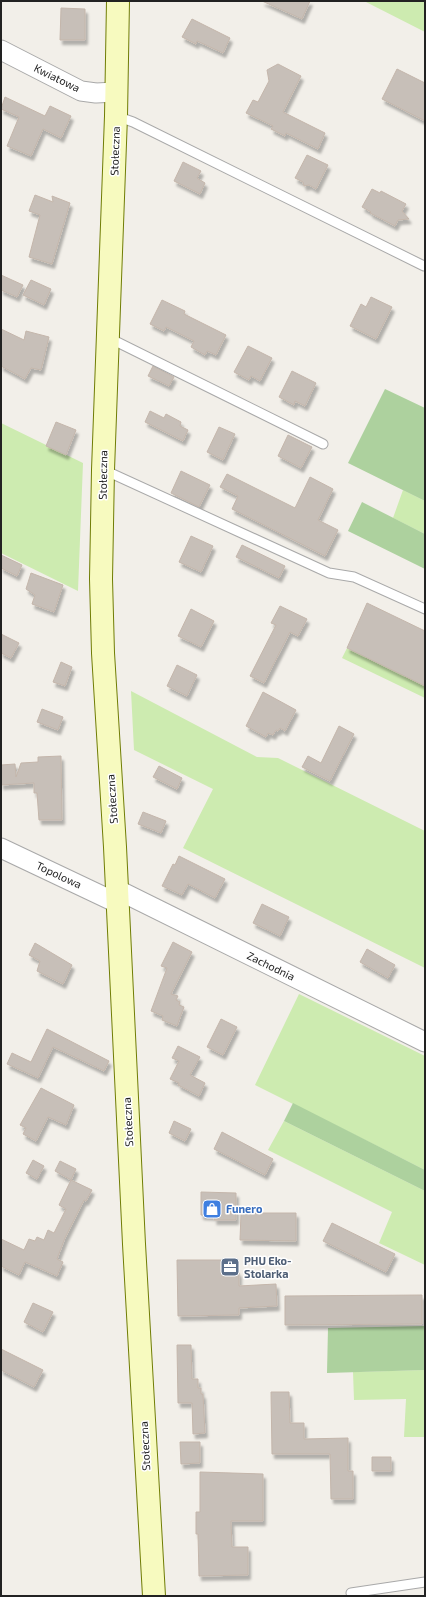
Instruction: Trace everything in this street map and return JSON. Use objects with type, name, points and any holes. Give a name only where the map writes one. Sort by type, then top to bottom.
[{"type":"main road","name":"Stołeczna","points":[[118,1],[116,116],[103,470],[101,579],[102,653],[117,896],[154,1596]]},
{"type":"street","name":"Kwiatowa","points":[[1,50],[81,91],[96,93],[116,92]]},
{"type":"street","name":"Topolowa","points":[[1,848],[117,896]]},
{"type":"street","name":"Zachodnia","points":[[117,896],[425,1042]]},
{"type":"lane","points":[[116,116],[133,122],[424,266]]},
{"type":"lane","points":[[108,337],[323,444]]},
{"type":"lane","points":[[103,470],[329,573],[354,577],[425,609]]},
{"type":"lane","points":[[351,1593],[425,1582]]},
{"type":"green space","points":[[364,1],[425,1],[425,32]]},
{"type":"green space","points":[[385,389],[425,408],[425,501],[348,463]]},
{"type":"green space","points":[[1,423],[83,463],[78,591],[1,553]]},
{"type":"green space","points":[[403,490],[425,501],[425,534],[393,518]]},
{"type":"green space","points":[[362,502],[425,534],[425,569],[348,531]]},
{"type":"green space","points":[[347,648],[425,686],[425,698],[342,658]]},
{"type":"green space","points":[[131,691],[257,757],[278,758],[425,831],[425,968],[183,848],[213,789],[134,750]]},
{"type":"green space","points":[[299,994],[425,1056],[425,1170],[255,1085]]},
{"type":"green space","points":[[293,1103],[425,1170],[425,1191],[284,1121]]},
{"type":"green space","points":[[284,1121],[425,1191],[425,1265],[379,1243],[392,1212],[268,1150]]},
{"type":"green space","points":[[425,1326],[425,1370],[327,1373],[328,1328]]},
{"type":"green space","points":[[425,1370],[425,1437],[404,1437],[406,1399],[354,1400],[353,1372]]},
{"type":"building","points":[[262,1],[310,1],[302,19]]},
{"type":"building","points":[[61,8],[85,9],[85,40],[60,40]]},
{"type":"building","points":[[192,19],[230,38],[223,53],[197,41],[196,44],[182,37]]},
{"type":"building","points":[[278,64],[301,76],[283,112],[325,133],[318,149],[286,133],[285,136],[271,129],[273,126],[246,113],[253,100],[258,102],[269,81],[267,70]]},
{"type":"building","points":[[397,69],[425,83],[425,121],[382,99]]},
{"type":"building","points":[[5,97],[45,116],[50,106],[71,116],[61,138],[43,129],[31,156],[7,146],[19,117],[1,109]]},
{"type":"building","points":[[307,155],[328,165],[316,189],[309,185],[304,186],[303,182],[295,178]]},
{"type":"building","points":[[183,162],[201,171],[197,178],[205,183],[200,194],[174,181]]},
{"type":"building","points":[[372,189],[380,193],[381,191],[406,204],[402,211],[409,219],[398,220],[395,226],[370,213],[371,212],[362,207]]},
{"type":"building","points":[[35,195],[53,202],[52,196],[70,203],[52,264],[29,257],[40,215],[29,211]]},
{"type":"building","points":[[1,275],[23,285],[17,297],[1,290]]},
{"type":"building","points":[[31,280],[51,289],[44,305],[23,295]]},
{"type":"building","points":[[371,297],[392,307],[376,339],[350,326],[361,304],[366,307]]},
{"type":"building","points":[[162,300],[185,311],[184,314],[226,335],[216,355],[207,351],[205,355],[191,347],[194,341],[166,327],[164,331],[150,324]]},
{"type":"building","points":[[1,329],[24,340],[26,331],[49,337],[41,370],[31,368],[25,379],[1,366]]},
{"type":"building","points":[[248,346],[272,358],[260,381],[251,376],[249,380],[234,372]]},
{"type":"building","points":[[153,366],[174,377],[169,386],[148,376]]},
{"type":"building","points":[[292,371],[316,383],[305,406],[295,401],[294,405],[279,397]]},
{"type":"building","points":[[150,411],[164,418],[166,414],[181,422],[180,426],[188,430],[183,441],[145,422]]},
{"type":"building","points":[[56,422],[76,430],[66,455],[46,446]]},
{"type":"building","points":[[219,427],[235,434],[223,460],[207,452]]},
{"type":"building","points":[[288,435],[312,447],[301,468],[278,456]]},
{"type":"building","points":[[181,471],[210,485],[199,507],[171,493]]},
{"type":"building","points":[[227,474],[295,508],[310,477],[333,489],[318,520],[338,530],[325,556],[232,509],[238,496],[220,487]]},
{"type":"building","points":[[191,536],[213,546],[201,572],[179,562]]},
{"type":"building","points":[[242,545],[285,566],[279,578],[236,557]]},
{"type":"building","points":[[1,555],[22,565],[17,576],[1,568]]},
{"type":"building","points":[[31,573],[63,585],[54,612],[32,604],[35,595],[26,589]]},
{"type":"building","points":[[367,603],[425,631],[425,686],[347,648]]},
{"type":"building","points":[[280,606],[307,619],[298,636],[290,632],[264,683],[250,676],[276,625],[271,623]]},
{"type":"building","points":[[191,609],[214,621],[201,647],[178,636]]},
{"type":"building","points":[[1,634],[19,643],[11,658],[1,653]]},
{"type":"building","points":[[61,662],[72,667],[65,686],[53,682]]},
{"type":"building","points":[[177,665],[197,675],[187,696],[167,686]]},
{"type":"building","points":[[263,692],[296,710],[285,731],[280,728],[278,731],[276,730],[273,735],[268,733],[266,737],[246,726]]},
{"type":"building","points":[[42,709],[63,717],[58,730],[37,722]]},
{"type":"building","points":[[339,726],[354,734],[330,781],[302,767],[308,756],[321,763]]},
{"type":"building","points":[[61,756],[62,820],[39,820],[37,793],[34,793],[34,783],[1,785],[1,765],[15,764],[16,777],[21,763],[38,762],[38,757]]},
{"type":"building","points":[[159,766],[182,778],[177,789],[153,777]]},
{"type":"building","points":[[143,812],[166,821],[161,833],[138,824]]},
{"type":"building","points":[[179,856],[225,879],[215,898],[188,884],[182,895],[162,886],[173,864],[175,865]]},
{"type":"building","points":[[262,904],[289,917],[280,936],[253,923]]},
{"type":"building","points":[[173,942],[192,952],[171,994],[178,996],[176,1000],[180,1002],[179,1005],[184,1007],[177,1026],[162,1020],[163,1016],[151,1011],[167,968],[161,966]]},
{"type":"building","points":[[35,943],[72,965],[63,984],[37,971],[40,961],[29,955]]},
{"type":"building","points":[[367,949],[395,965],[388,978],[360,962]]},
{"type":"building","points":[[221,1019],[237,1027],[223,1055],[207,1047]]},
{"type":"building","points":[[47,1029],[109,1061],[104,1071],[53,1047],[38,1078],[7,1064],[12,1053],[31,1062]]},
{"type":"building","points":[[178,1046],[200,1057],[190,1075],[205,1083],[199,1096],[170,1079],[179,1061],[172,1058]]},
{"type":"building","points":[[41,1088],[74,1105],[66,1125],[48,1117],[36,1141],[23,1134],[26,1128],[20,1125]]},
{"type":"building","points":[[174,1121],[191,1129],[185,1141],[169,1133]]},
{"type":"building","points":[[222,1132],[273,1159],[265,1175],[214,1149]]},
{"type":"building","points":[[33,1160],[44,1166],[37,1179],[26,1173]]},
{"type":"building","points":[[60,1161],[76,1169],[71,1180],[55,1171]]},
{"type":"building","points":[[71,1180],[92,1190],[86,1201],[84,1200],[65,1238],[57,1259],[63,1262],[57,1276],[25,1262],[19,1275],[1,1266],[1,1239],[24,1250],[29,1239],[35,1241],[37,1237],[44,1240],[48,1230],[54,1233],[66,1209],[59,1205]]},
{"type":"building","points":[[201,1192],[236,1193],[236,1220],[214,1220],[215,1216],[201,1215]]},
{"type":"building","points":[[241,1213],[296,1213],[296,1241],[240,1240]]},
{"type":"building","points":[[332,1223],[395,1254],[386,1272],[323,1241]]},
{"type":"building","points":[[177,1260],[227,1260],[239,1273],[239,1286],[276,1284],[277,1306],[239,1308],[239,1315],[178,1316]]},
{"type":"building","points":[[422,1295],[422,1324],[285,1325],[285,1296]]},
{"type":"building","points":[[33,1303],[53,1312],[43,1332],[24,1322]]},
{"type":"building","points":[[177,1345],[191,1345],[192,1379],[198,1379],[198,1388],[201,1388],[201,1394],[203,1394],[205,1433],[193,1434],[192,1403],[178,1403]]},
{"type":"building","points":[[1,1349],[43,1370],[34,1387],[1,1370]]},
{"type":"building","points":[[271,1392],[289,1392],[290,1423],[304,1423],[304,1439],[348,1438],[348,1471],[353,1471],[353,1499],[331,1499],[330,1454],[272,1454]]},
{"type":"building","points":[[180,1442],[200,1442],[200,1463],[181,1464]]},
{"type":"building","points":[[372,1457],[391,1457],[391,1471],[372,1471]]},
{"type":"building","points":[[200,1472],[263,1474],[263,1521],[231,1521],[232,1547],[248,1547],[248,1575],[199,1576],[196,1512],[200,1512]]},
{"type":"place","name":"Funero","points":[[212,1209]]},
{"type":"place","name":"PHU Eko- Stolarka","points":[[230,1267]]}]
